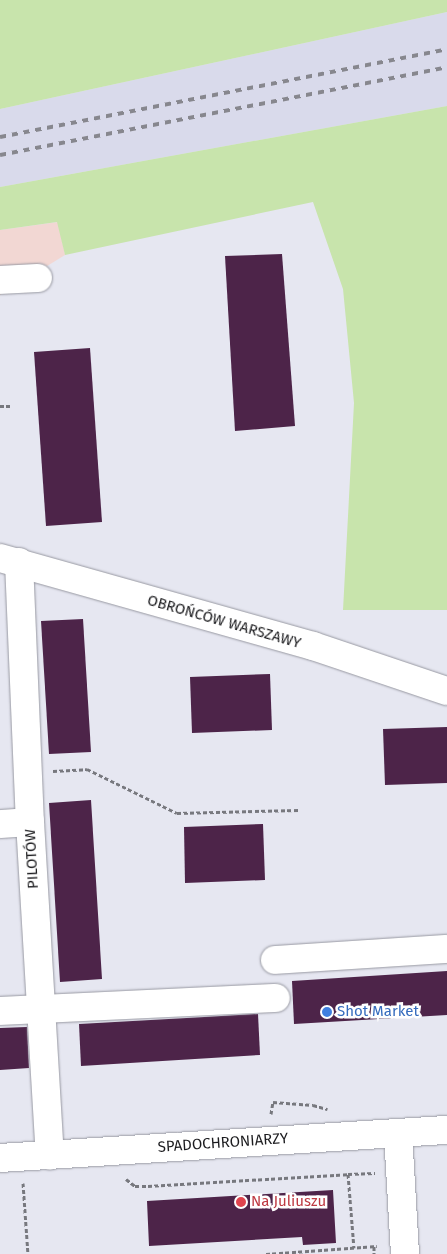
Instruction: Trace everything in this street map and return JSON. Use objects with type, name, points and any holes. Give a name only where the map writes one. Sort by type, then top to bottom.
[{"type":"street","points":[[0,280],[38,278]]},
{"type":"street","name":"OBROŃCÓW WARSZAWY","points":[[10,560],[313,646],[447,691]]},
{"type":"street","name":"PILOTÓW","points":[[10,560],[27,773],[50,1155]]},
{"type":"street","points":[[0,824],[30,822]]},
{"type":"street","points":[[275,960],[447,949]]},
{"type":"street","points":[[0,1011],[276,998]]},
{"type":"street","name":"SPADOCHRONIARZY","points":[[0,1158],[447,1130]]},
{"type":"street","points":[[393,1250],[398,1133]]},
{"type":"path","points":[[0,406],[10,406]]},
{"type":"path","points":[[27,773],[87,769],[176,813],[299,810]]},
{"type":"path","points":[[122,1179],[130,1179],[135,1186],[148,1186],[376,1172],[377,1182]]},
{"type":"path","points":[[348,1174],[354,1248]]},
{"type":"path","points":[[23,1183],[28,1254]]},
{"type":"path","points":[[14,1184],[33,1183]]},
{"type":"path","points":[[266,1254],[374,1246],[393,1250]]},
{"type":"path","points":[[374,1246],[374,1254]]},
{"type":"shaded area","points":[[447,12],[447,106],[0,187],[0,109]]},
{"type":"shaded area","points":[[58,222],[65,255],[0,295],[0,230]]},
{"type":"green space","points":[[0,0],[447,0],[447,12],[0,109]]},
{"type":"green space","points":[[447,106],[447,610],[343,610],[354,403],[343,289],[313,202],[65,255],[57,222],[0,230],[0,187]]},
{"type":"building","points":[[282,254],[295,426],[235,431],[225,256]]},
{"type":"building","points":[[90,348],[102,522],[46,526],[34,352]]},
{"type":"building","points":[[83,619],[91,752],[49,754],[41,621]]},
{"type":"building","points":[[270,674],[272,730],[192,733],[190,677]]},
{"type":"building","points":[[447,727],[447,783],[385,785],[383,729]]},
{"type":"building","points":[[91,800],[102,979],[60,982],[49,803]]},
{"type":"building","points":[[263,824],[265,880],[185,883],[184,827]]},
{"type":"building","points":[[447,971],[447,1015],[294,1024],[292,981]]},
{"type":"building","points":[[258,1014],[260,1055],[81,1066],[79,1024]]},
{"type":"building","points":[[27,1027],[29,1068],[0,1070],[0,1028]]},
{"type":"building","points":[[333,1190],[336,1243],[303,1245],[302,1237],[149,1246],[147,1201]]},
{"type":"railway","points":[[0,137],[447,49]]},
{"type":"railway","points":[[0,155],[447,67]]},
{"type":"place","name":"Shot Market","points":[[327,1012]]},
{"type":"place","name":"Na Juliuszu","points":[[241,1202]]}]
